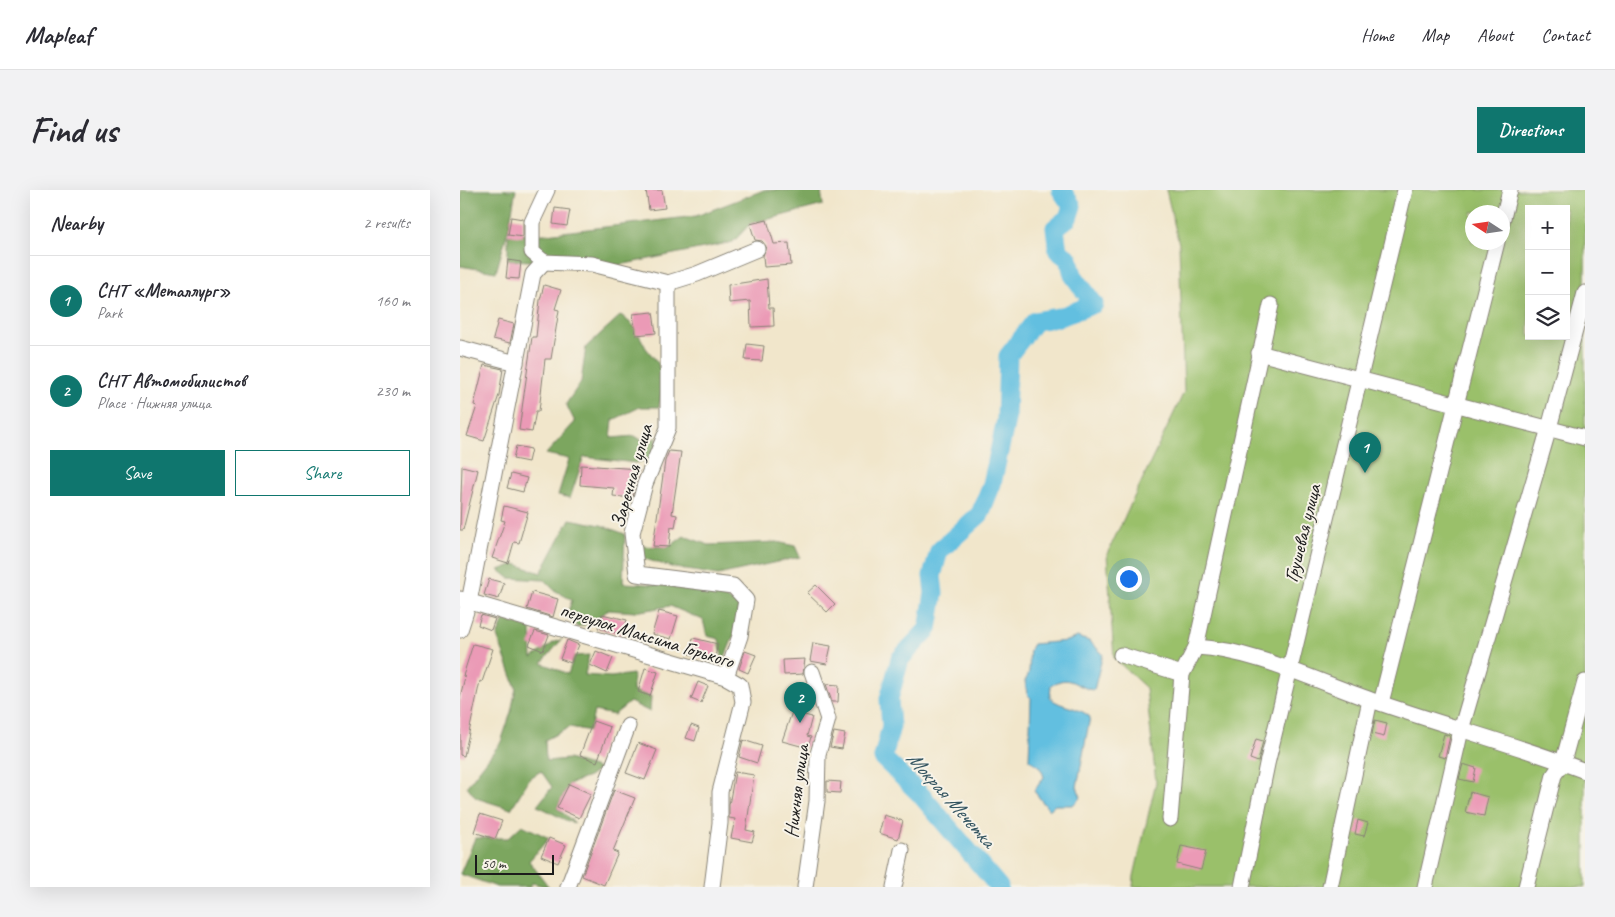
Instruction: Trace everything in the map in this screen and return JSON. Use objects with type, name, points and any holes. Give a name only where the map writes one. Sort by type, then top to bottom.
[{"type":"street","points":[[547,190],[532,222],[532,252],[544,262],[592,264],[668,283],[697,274],[757,249]]},
{"type":"street","name":"Грушевая улица","points":[[1242,887],[1266,764],[1405,190]]},
{"type":"street","points":[[1506,205],[1510,190]]},
{"type":"street","points":[[1330,887],[1375,702],[1458,405],[1495,250]]},
{"type":"street","points":[[460,630],[464,600],[516,363],[533,274],[544,262]]},
{"type":"street","name":"Заречная улица","points":[[668,283],[668,428],[645,484],[632,534],[637,574],[733,586],[746,600],[740,636],[726,677]]},
{"type":"street","points":[[1425,887],[1461,730],[1549,428],[1585,293]]},
{"type":"street","points":[[1170,819],[1182,674],[1196,647],[1271,305]]},
{"type":"street","points":[[460,348],[516,363]]},
{"type":"street","points":[[1259,353],[1585,438]]},
{"type":"street","name":"переулок Максима Горького","points":[[464,600],[726,677],[740,685],[743,702],[720,792],[720,823],[712,887]]},
{"type":"street","points":[[1196,647],[1217,648],[1289,670],[1375,702],[1563,762],[1585,771]]},
{"type":"street","points":[[1121,655],[1182,674]]},
{"type":"street","name":"Нижняя улица","points":[[805,887],[817,801],[818,754],[828,719],[812,672]]},
{"type":"street","points":[[1526,887],[1554,775],[1563,762],[1585,682]]},
{"type":"street","points":[[568,887],[628,726]]},
{"type":"street","points":[[894,887],[902,850]]},
{"type":"green space","points":[[461,190],[516,190],[509,227],[496,272],[460,266]]},
{"type":"green space","points":[[764,190],[821,190],[823,205],[750,224],[733,242],[620,265],[508,260],[508,235],[546,234],[696,216]]},
{"type":"green space","points":[[1166,190],[1585,190],[1585,887],[1133,887],[1156,782],[1146,688],[1114,658],[1107,554],[1184,392],[1179,244]]},
{"type":"green space","points":[[621,315],[635,327],[646,348],[658,363],[663,385],[659,407],[640,407],[613,420],[611,438],[635,436],[646,443],[657,437],[656,457],[636,463],[584,457],[570,498],[558,495],[569,459],[546,454],[575,422],[566,404],[581,382],[586,347]]},
{"type":"green space","points":[[570,519],[601,525],[625,534],[623,583],[667,585],[697,589],[726,598],[739,605],[734,635],[723,662],[719,639],[707,636],[703,620],[670,606],[635,612],[608,610],[593,622],[577,627],[567,614],[572,600],[554,590],[544,580],[509,578],[499,570],[515,564],[541,573]]},
{"type":"green space","points":[[684,536],[709,545],[777,542],[795,546],[800,557],[718,575],[675,568],[645,559],[639,546],[669,547]]},
{"type":"green space","points":[[504,620],[531,629],[532,658],[562,639],[542,663],[568,674],[574,656],[589,655],[585,675],[611,677],[633,674],[633,691],[651,696],[650,712],[630,702],[614,715],[594,711],[590,731],[570,727],[545,740],[546,761],[568,759],[600,769],[589,777],[569,784],[557,808],[575,823],[537,806],[552,787],[541,771],[530,778],[511,809],[476,798],[467,786],[501,742],[511,712],[516,688],[497,636]]},
{"type":"green space","points":[[522,825],[549,838],[529,861],[549,887],[532,883],[530,887],[497,887],[460,874],[475,838],[508,838]]},
{"type":"water","points":[[1077,637],[1089,641],[1103,654],[1094,690],[1063,680],[1051,686],[1050,698],[1090,717],[1077,787],[1081,797],[1073,805],[1055,805],[1049,810],[1034,791],[1044,777],[1038,766],[1029,760],[1031,698],[1027,694],[1025,681],[1028,676],[1030,652],[1033,644],[1067,641]]},
{"type":"building","points":[[646,190],[662,190],[665,208],[649,210]]},
{"type":"building","points":[[555,208],[570,210],[567,226],[553,224]]},
{"type":"building","points":[[511,217],[523,219],[523,237],[508,235]]},
{"type":"building","points":[[767,220],[774,244],[789,243],[791,265],[764,267],[763,256],[766,246],[762,241],[755,240],[750,224]]},
{"type":"building","points":[[508,260],[521,262],[519,279],[506,278]]},
{"type":"building","points":[[767,279],[769,308],[773,308],[774,326],[751,327],[750,301],[729,303],[728,285]]},
{"type":"building","points":[[544,285],[561,290],[555,309],[559,310],[551,359],[545,359],[539,411],[536,411],[532,432],[519,430],[532,337],[536,337],[540,300]]},
{"type":"building","points":[[653,312],[656,333],[636,335],[633,314]]},
{"type":"building","points":[[498,320],[514,324],[510,343],[493,339]]},
{"type":"building","points":[[747,344],[764,346],[762,361],[745,360]]},
{"type":"building","points":[[484,365],[503,369],[499,395],[484,441],[467,436],[477,406],[474,405]]},
{"type":"building","points":[[516,446],[531,449],[528,462],[513,459]]},
{"type":"building","points":[[669,451],[681,452],[672,514],[677,515],[675,528],[671,527],[669,547],[653,546],[665,461]]},
{"type":"building","points":[[581,465],[639,469],[632,498],[613,496],[614,488],[580,485]]},
{"type":"building","points":[[462,466],[478,470],[463,530],[460,530]]},
{"type":"building","points":[[511,474],[527,478],[523,492],[507,488]]},
{"type":"building","points":[[504,506],[528,512],[519,543],[514,542],[508,563],[492,558],[505,521],[501,520]]},
{"type":"building","points":[[489,579],[504,583],[499,599],[484,595]]},
{"type":"building","points":[[816,585],[835,604],[827,612],[807,593]]},
{"type":"building","points":[[532,592],[558,599],[553,617],[527,609]]},
{"type":"building","points":[[659,611],[678,616],[671,639],[652,634]]},
{"type":"building","points":[[602,614],[627,620],[623,635],[598,628]]},
{"type":"building","points":[[481,615],[495,619],[491,630],[478,625]]},
{"type":"building","points":[[535,631],[549,635],[543,651],[529,645]]},
{"type":"building","points":[[693,638],[718,644],[714,661],[689,654]]},
{"type":"building","points":[[567,640],[579,645],[571,663],[560,659]]},
{"type":"building","points":[[813,643],[831,646],[827,664],[810,661]]},
{"type":"building","points":[[473,644],[493,649],[482,682],[480,681],[464,756],[460,755],[460,697],[465,677],[463,676]]},
{"type":"building","points":[[596,651],[613,658],[607,673],[590,665]]},
{"type":"building","points":[[745,651],[756,655],[748,673],[739,669]]},
{"type":"building","points":[[805,659],[803,674],[784,675],[783,660]]},
{"type":"building","points":[[645,668],[658,672],[650,696],[638,692]]},
{"type":"building","points":[[698,682],[708,686],[701,703],[691,699]]},
{"type":"building","points":[[826,684],[839,685],[838,702],[832,702]]},
{"type":"building","points":[[792,712],[812,717],[807,736],[811,737],[808,748],[782,741]]},
{"type":"building","points":[[1375,720],[1387,723],[1384,737],[1372,734]]},
{"type":"building","points":[[593,721],[610,727],[597,762],[580,755]]},
{"type":"building","points":[[691,725],[699,728],[695,741],[686,738]]},
{"type":"building","points":[[834,732],[845,734],[842,749],[830,747]]},
{"type":"building","points":[[1444,734],[1450,736],[1445,758],[1438,756]]},
{"type":"building","points":[[1256,739],[1263,741],[1258,762],[1250,759]]},
{"type":"building","points":[[743,740],[762,746],[757,763],[739,757]]},
{"type":"building","points":[[638,743],[657,750],[645,780],[626,773]]},
{"type":"building","points":[[1463,764],[1476,768],[1473,782],[1459,779]]},
{"type":"building","points":[[735,772],[754,775],[746,830],[755,832],[752,842],[731,838],[735,819],[729,818],[729,805]]},
{"type":"building","points":[[827,781],[841,782],[840,793],[827,792]]},
{"type":"building","points":[[569,784],[591,794],[579,818],[557,808]]},
{"type":"building","points":[[614,790],[635,798],[613,851],[618,853],[604,885],[582,876]]},
{"type":"building","points":[[1470,792],[1488,797],[1484,816],[1465,812]]},
{"type":"building","points":[[480,814],[502,821],[495,839],[474,832]]},
{"type":"building","points":[[884,815],[903,821],[898,839],[879,833]]},
{"type":"building","points":[[1358,820],[1368,823],[1364,836],[1355,834]]},
{"type":"building","points":[[549,838],[566,845],[558,863],[541,856]]},
{"type":"building","points":[[1181,846],[1206,851],[1201,870],[1177,864]]},
{"type":"waterway","name":"Мокрая Мечетка","points":[[999,887],[921,795],[883,758],[891,726],[889,699],[900,659],[928,629],[934,593],[932,576],[939,551],[980,514],[992,484],[1006,420],[1008,356],[1035,321],[1060,317],[1094,304],[1073,275],[1069,259],[1058,251],[1055,228],[1068,218],[1072,206],[1061,190]]},
{"type":"place","name":"СНТ «Металлург»","points":[[1365,473]]},
{"type":"place","name":"СНТ Автомобилистов","points":[[800,723]]}]
